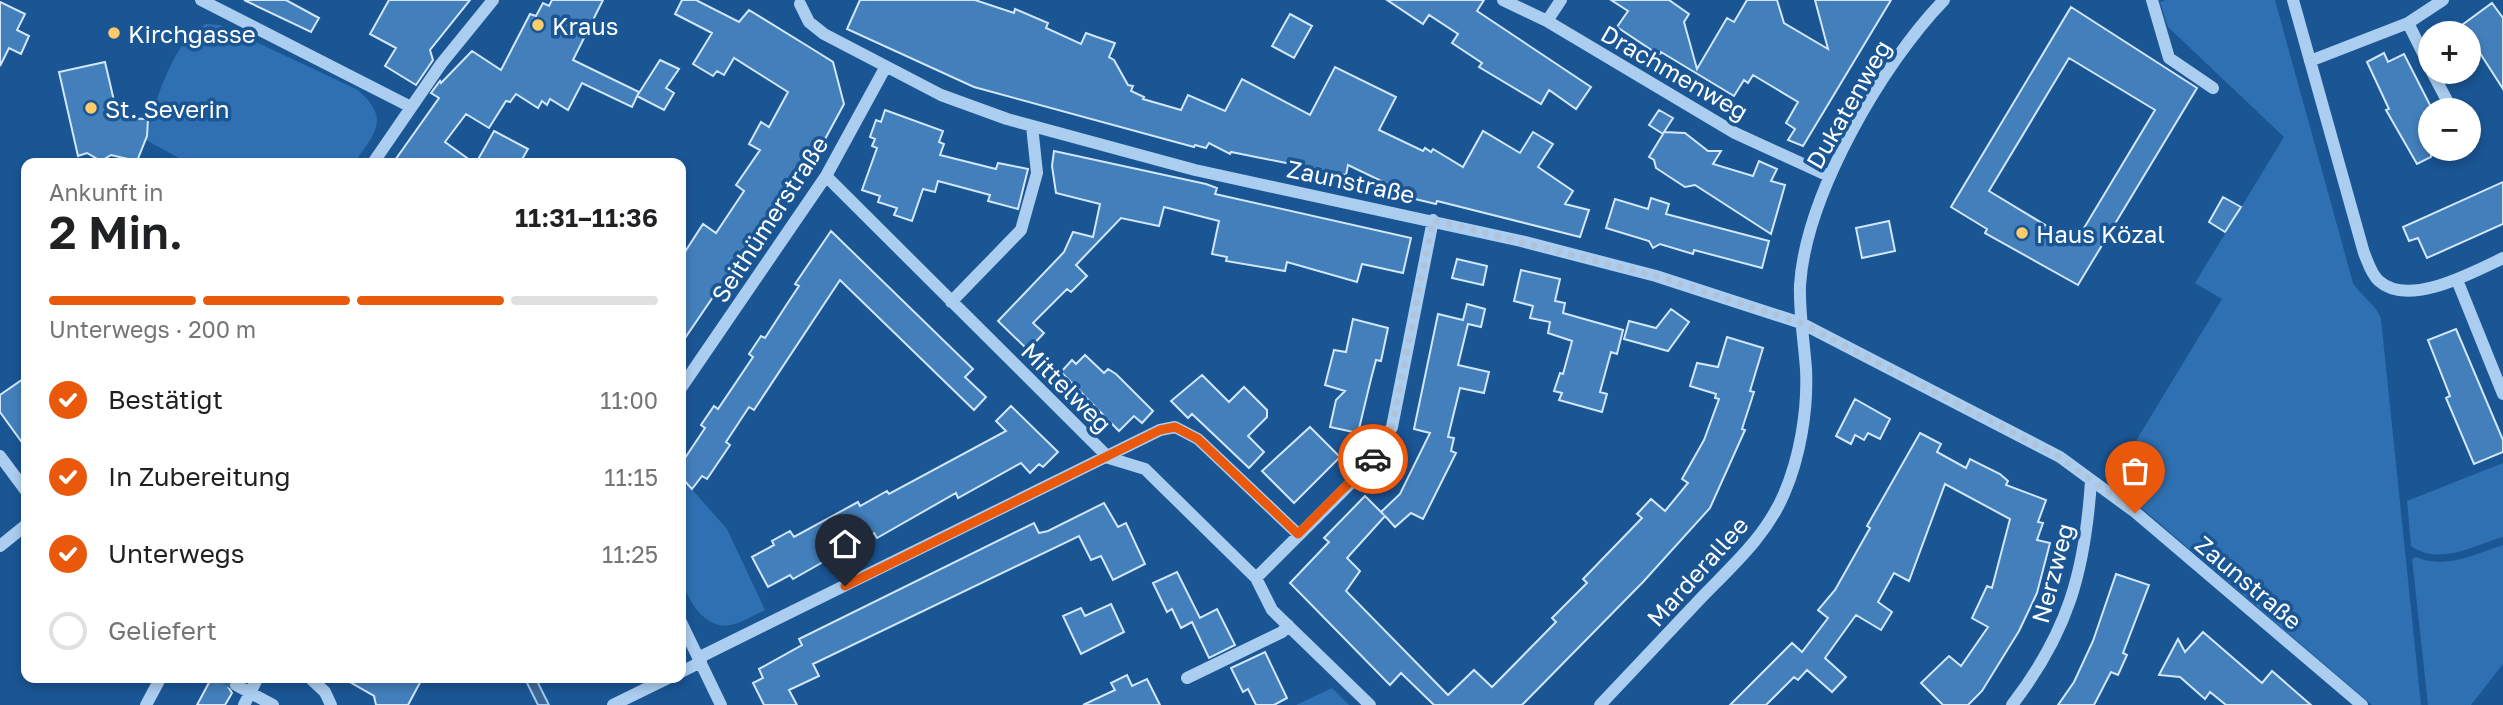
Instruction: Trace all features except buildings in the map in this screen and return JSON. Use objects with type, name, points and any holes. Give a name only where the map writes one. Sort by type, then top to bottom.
[{"type":"street","points":[[201,0],[411,107]]},
{"type":"street","points":[[376,158],[411,107],[493,0]]},
{"type":"street","name":"Zaunstraße","points":[[786,0],[804,2],[809,22],[824,34],[885,68],[941,95],[1032,126],[1195,170],[1433,220],[1656,276],[1801,323],[2060,457],[2135,513],[2362,705]]},
{"type":"street","name":"Drachmenweg","points":[[1503,0],[1547,21],[1724,127],[1829,176]]},
{"type":"street","points":[[1547,21],[1561,0]]},
{"type":"street","name":"Dukatenweg","points":[[1801,323],[1800,283],[1817,211],[1829,176],[1904,47],[1944,0]]},
{"type":"street","points":[[2152,0],[2169,58],[2213,88]]},
{"type":"street","points":[[2293,0],[2364,253],[2382,284],[2404,291],[2431,288],[2457,280],[2503,258]]},
{"type":"street","points":[[2310,61],[2408,23],[2443,0]]},
{"type":"street","points":[[2408,23],[2418,43]]},
{"type":"street","name":"Seithümerstraße","points":[[686,381],[826,176],[885,68]]},
{"type":"street","points":[[951,302],[1021,230],[1037,173],[1032,126]]},
{"type":"street","name":"Mittelweg","points":[[826,176],[1108,458],[1146,470],[1256,578],[1272,610],[1370,705]]},
{"type":"street","points":[[1256,578],[1367,467],[1392,427],[1433,220]]},
{"type":"street","points":[[2457,280],[2503,394]]},
{"type":"street","name":"Marderallee","points":[[1600,705],[1761,536],[1783,495],[1795,464],[1803,416],[1806,372],[1801,323]]},
{"type":"street","points":[[686,669],[1160,430],[1175,427],[1186,430],[1298,534]]},
{"type":"street","points":[[0,456],[21,484]]},
{"type":"street","name":"Nerzweg","points":[[2012,705],[2057,637],[2075,586],[2085,540],[2091,481]]},
{"type":"street","points":[[0,546],[21,529]]},
{"type":"street","points":[[1187,678],[1282,632],[1288,625]]},
{"type":"street","points":[[686,633],[721,705]]},
{"type":"street","points":[[146,705],[158,683]]},
{"type":"street","points":[[244,705],[255,683]]},
{"type":"street","points":[[316,683],[326,692],[331,705]]},
{"type":"street","points":[[613,705],[658,683]]},
{"type":"street","points":[[236,685],[273,705]]},
{"type":"shaded area","points":[[2275,0],[2353,283],[2376,309],[2381,319],[2421,705],[2372,705],[2111,482],[2222,299],[2195,283],[2284,137],[2168,27],[2160,2]]},
{"type":"shaded area","points":[[206,24],[220,25],[358,90],[368,100],[377,118],[373,134],[358,158],[179,158],[146,140],[144,136],[167,73],[184,43]]},
{"type":"shaded area","points":[[2503,463],[2503,537],[2445,554],[2422,552],[2411,546],[2407,501]]},
{"type":"shaded area","points":[[686,483],[727,529],[765,610],[739,623],[721,625],[704,617],[687,593]]},
{"type":"shaded area","points":[[2503,545],[2503,664],[2471,705],[2428,705],[2412,559],[2416,557],[2427,561],[2449,561]]},
{"type":"shaded area","points":[[527,683],[538,683],[549,705],[538,705]]},
{"type":"shaded area","points":[[1332,688],[1349,705],[1296,705]]},
{"type":"way so far","points":[[1373,459],[1392,427],[1433,220],[1656,276],[1801,323],[2060,457],[2135,513]]},
{"type":"place","name":"Kraus","points":[[538,25]]},
{"type":"place","name":"Kirchgasse","points":[[114,33]]},
{"type":"place","name":"St. Severin","points":[[91,108]]},
{"type":"place","name":"Haus Közal","points":[[2022,233]]},
{"type":"route","points":[[845,586],[1160,430],[1175,427],[1186,430],[1198,439],[1298,534],[1373,459]]}]
